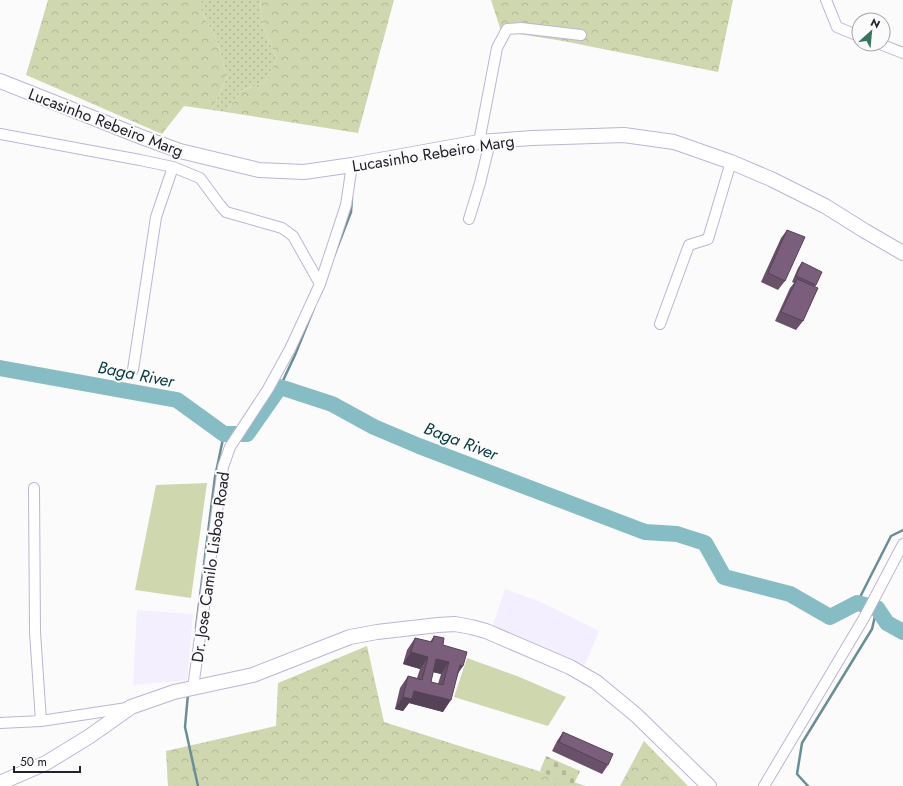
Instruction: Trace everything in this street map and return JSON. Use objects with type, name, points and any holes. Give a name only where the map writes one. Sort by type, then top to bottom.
[{"type":"street","points":[[826,0],[837,27],[851,33]]},
{"type":"street","points":[[469,219],[480,183],[497,48],[506,30],[521,28],[581,35]]},
{"type":"street","points":[[891,48],[903,53]]},
{"type":"street","name":"Lucasinho Rebeiro Marg","points":[[0,81],[180,151],[259,170],[304,172],[485,142],[532,138],[624,135],[674,142],[731,162],[771,179],[825,206],[865,232],[903,253]]},
{"type":"street","points":[[0,134],[140,160],[172,168],[200,178],[226,212],[282,228],[293,236],[320,284]]},
{"type":"street","points":[[660,324],[689,245],[708,239],[731,162]]},
{"type":"street","name":"Dr. Jose Camilo Lisboa Road","points":[[190,688],[223,467],[230,447],[268,389],[290,349],[320,284],[346,205],[352,165]]},
{"type":"street","points":[[133,370],[156,217],[172,168]]},
{"type":"street","points":[[34,488],[36,632],[41,721]]},
{"type":"street","points":[[764,786],[864,618],[903,544]]},
{"type":"street","points":[[0,723],[41,721],[131,707],[174,692],[254,675],[350,637],[378,632],[455,624],[486,631],[570,667],[596,682],[636,715],[709,786]]},
{"type":"street","points":[[0,783],[46,763],[90,736],[131,707]]},
{"type":"shaded area","points":[[505,589],[543,603],[599,631],[585,665],[492,627]]},
{"type":"shaded area","points":[[137,610],[193,614],[187,680],[133,685]]},
{"type":"green space","points":[[48,0],[202,0],[202,12],[217,41],[227,77],[212,110],[184,106],[162,134],[26,75]]},
{"type":"green space","points":[[202,0],[260,0],[263,28],[277,59],[265,82],[241,91],[226,112],[212,110],[227,77],[217,41],[202,12]]},
{"type":"green space","points":[[260,0],[394,0],[358,133],[226,112],[241,91],[265,82],[277,59],[263,28]]},
{"type":"green space","points":[[491,0],[733,0],[718,72],[563,41],[501,31]]},
{"type":"green space","points":[[207,483],[191,598],[135,590],[156,485]]},
{"type":"green space","points":[[367,646],[384,722],[586,786],[168,786],[166,751],[276,726],[278,683]]},
{"type":"green space","points":[[467,658],[517,676],[566,697],[548,726],[454,697]]},
{"type":"green space","points":[[644,741],[688,786],[620,786]]},
{"type":"green space","points":[[546,756],[580,771],[573,786],[540,771]]},
{"type":"building","points":[[787,230],[805,237],[785,281],[768,273]]},
{"type":"building","points":[[802,262],[822,272],[816,285],[796,276]]},
{"type":"building","points":[[797,279],[818,288],[803,321],[781,312]]},
{"type":"building","points":[[434,636],[444,638],[443,645],[467,652],[463,666],[460,665],[451,700],[414,691],[412,699],[403,697],[408,676],[422,680],[428,657],[411,652],[415,638],[432,642]],"holes":[[[436,659],[449,662],[443,685],[431,682]]]},
{"type":"building","points":[[563,732],[613,754],[608,765],[559,742]]},
{"type":"waterway","points":[[334,256],[351,212],[352,198]]},
{"type":"waterway","points":[[280,387],[314,308]]},
{"type":"waterway","name":"Baga River","points":[[0,368],[177,400],[224,434],[247,434],[280,387],[332,404],[374,427],[419,446],[645,532],[677,534],[705,543],[724,577],[790,594],[830,617],[857,603],[877,608],[887,623],[903,632]]},
{"type":"waterway","points":[[196,628],[215,477],[224,434]]},
{"type":"waterway","points":[[857,603],[891,536],[903,530]]},
{"type":"waterway","points":[[808,786],[797,774],[802,743],[872,629],[877,608]]},
{"type":"waterway","points":[[188,694],[185,727],[198,786]]}]
